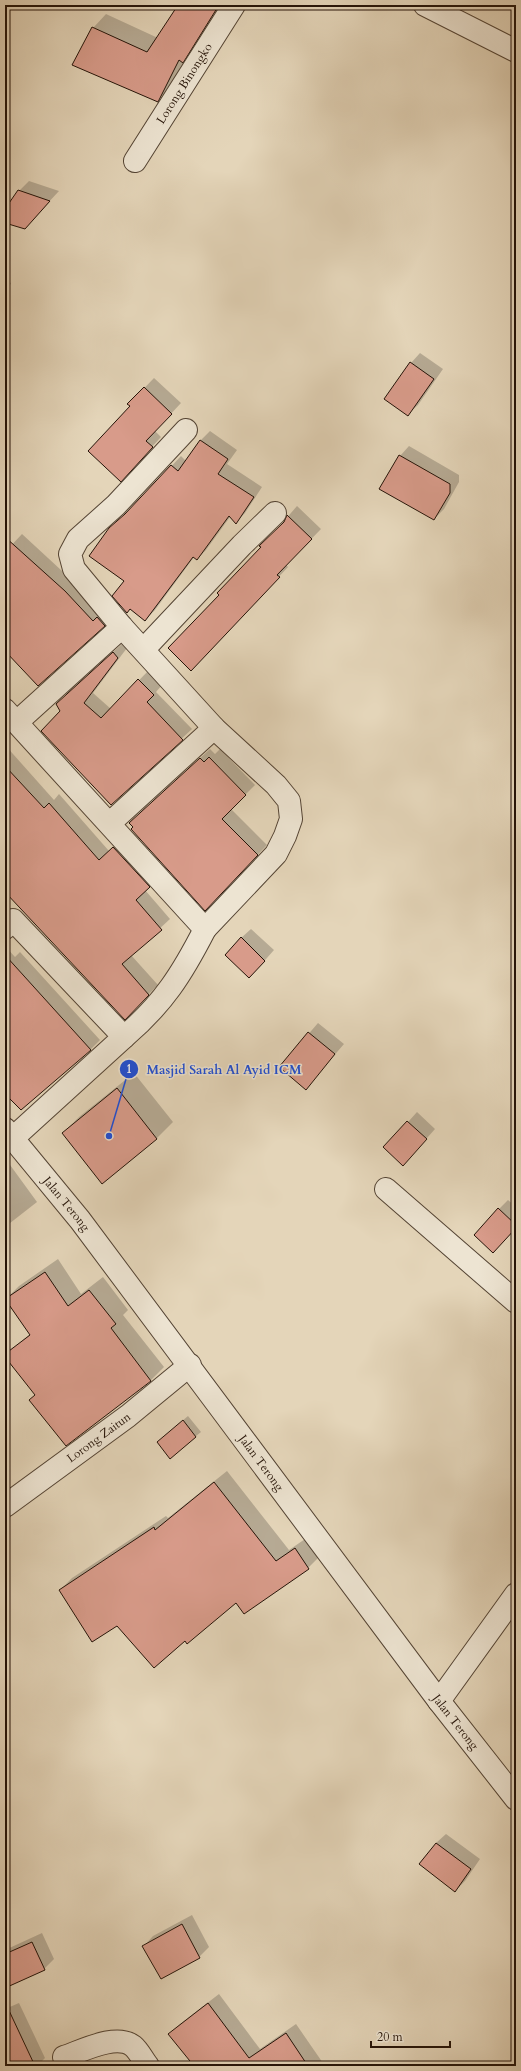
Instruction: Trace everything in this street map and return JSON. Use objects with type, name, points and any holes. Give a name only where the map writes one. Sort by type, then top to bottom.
[{"type":"street","name":"Lorong Binongko","points":[[135,161],[234,5]]},
{"type":"street","points":[[425,5],[516,51]]},
{"type":"street","points":[[9,1133],[148,1017],[170,990],[187,964],[205,929],[276,854],[286,836],[292,819],[289,802],[276,785],[214,728],[144,649],[122,627],[74,569],[70,554],[78,539],[116,504],[186,430]]},
{"type":"street","points":[[144,649],[275,513]]},
{"type":"street","points":[[122,627],[11,716],[205,929]]},
{"type":"street","points":[[110,823],[214,728]]},
{"type":"street","points":[[8,920],[124,1038]]},
{"type":"street","name":"Jalan Terong","points":[[9,1133],[80,1220],[190,1365],[439,1701],[516,1799]]},
{"type":"street","points":[[386,1189],[516,1302]]},
{"type":"street","name":"Lorong Zaitun","points":[[5,1506],[128,1416],[190,1365]]},
{"type":"street","points":[[439,1701],[516,1594]]},
{"type":"street","points":[[64,2057],[99,2044],[116,2041],[133,2046],[148,2066]]},
{"type":"building","points":[[178,5],[219,5],[183,63],[179,60],[158,102],[72,65],[92,27],[147,52]]},
{"type":"building","points":[[18,190],[50,201],[25,229],[5,223],[5,209]]},
{"type":"building","points":[[410,362],[434,379],[408,416],[384,399]]},
{"type":"building","points":[[144,387],[172,414],[146,441],[153,447],[121,482],[88,451],[130,406],[127,404]]},
{"type":"building","points":[[200,440],[228,459],[218,474],[254,497],[236,524],[229,516],[197,560],[193,557],[145,621],[130,609],[127,613],[112,596],[124,581],[89,556],[109,528],[125,514],[171,465],[178,471]]},
{"type":"building","points":[[399,455],[450,484],[450,493],[434,520],[379,489]]},
{"type":"building","points":[[287,515],[312,539],[277,575],[280,577],[191,671],[168,648],[219,595],[217,593],[261,547],[259,546],[284,522]]},
{"type":"building","points":[[5,537],[65,591],[93,621],[97,617],[105,626],[38,686],[5,651]]},
{"type":"building","points":[[113,652],[118,658],[84,703],[101,718],[138,679],[154,695],[147,702],[183,740],[111,805],[41,731],[60,711],[56,704]]},
{"type":"building","points":[[209,757],[246,795],[222,819],[258,855],[205,911],[131,829],[133,827],[129,823],[200,758],[204,762]]},
{"type":"building","points":[[5,766],[44,808],[49,803],[99,860],[113,847],[150,887],[136,900],[162,930],[122,964],[149,995],[125,1020],[5,892]]},
{"type":"building","points":[[241,937],[265,961],[249,978],[225,955]]},
{"type":"building","points":[[5,955],[91,1050],[21,1110],[5,1094]]},
{"type":"building","points":[[308,1032],[335,1054],[306,1090],[279,1067]]},
{"type":"building","points":[[117,1088],[157,1139],[102,1184],[62,1133]]},
{"type":"building","points":[[407,1121],[427,1139],[403,1166],[383,1147]]},
{"type":"building","points":[[498,1208],[516,1225],[516,1228],[493,1253],[474,1235]]},
{"type":"building","points":[[45,1272],[68,1306],[89,1290],[116,1324],[111,1328],[151,1381],[66,1446],[29,1400],[35,1395],[5,1357],[5,1354],[30,1335],[5,1299]]},
{"type":"building","points":[[183,1420],[196,1437],[170,1459],[157,1442]]},
{"type":"building","points":[[214,1482],[276,1561],[295,1548],[309,1569],[244,1614],[236,1603],[187,1644],[185,1641],[154,1668],[117,1626],[92,1642],[59,1590],[154,1527],[155,1530]]},
{"type":"building","points":[[436,1843],[471,1869],[455,1892],[419,1864]]},
{"type":"building","points":[[182,1924],[200,1958],[161,1979],[142,1946]]},
{"type":"building","points":[[32,1942],[45,1970],[5,1988],[5,1954]]},
{"type":"building","points":[[5,2002],[35,2066],[5,2066]]},
{"type":"building","points":[[208,2003],[249,2058],[286,2033],[308,2066],[194,2066],[168,2034]]},
{"type":"place","name":"Masjid Sarah Al Ayid ICM","points":[[109,1136]]}]
